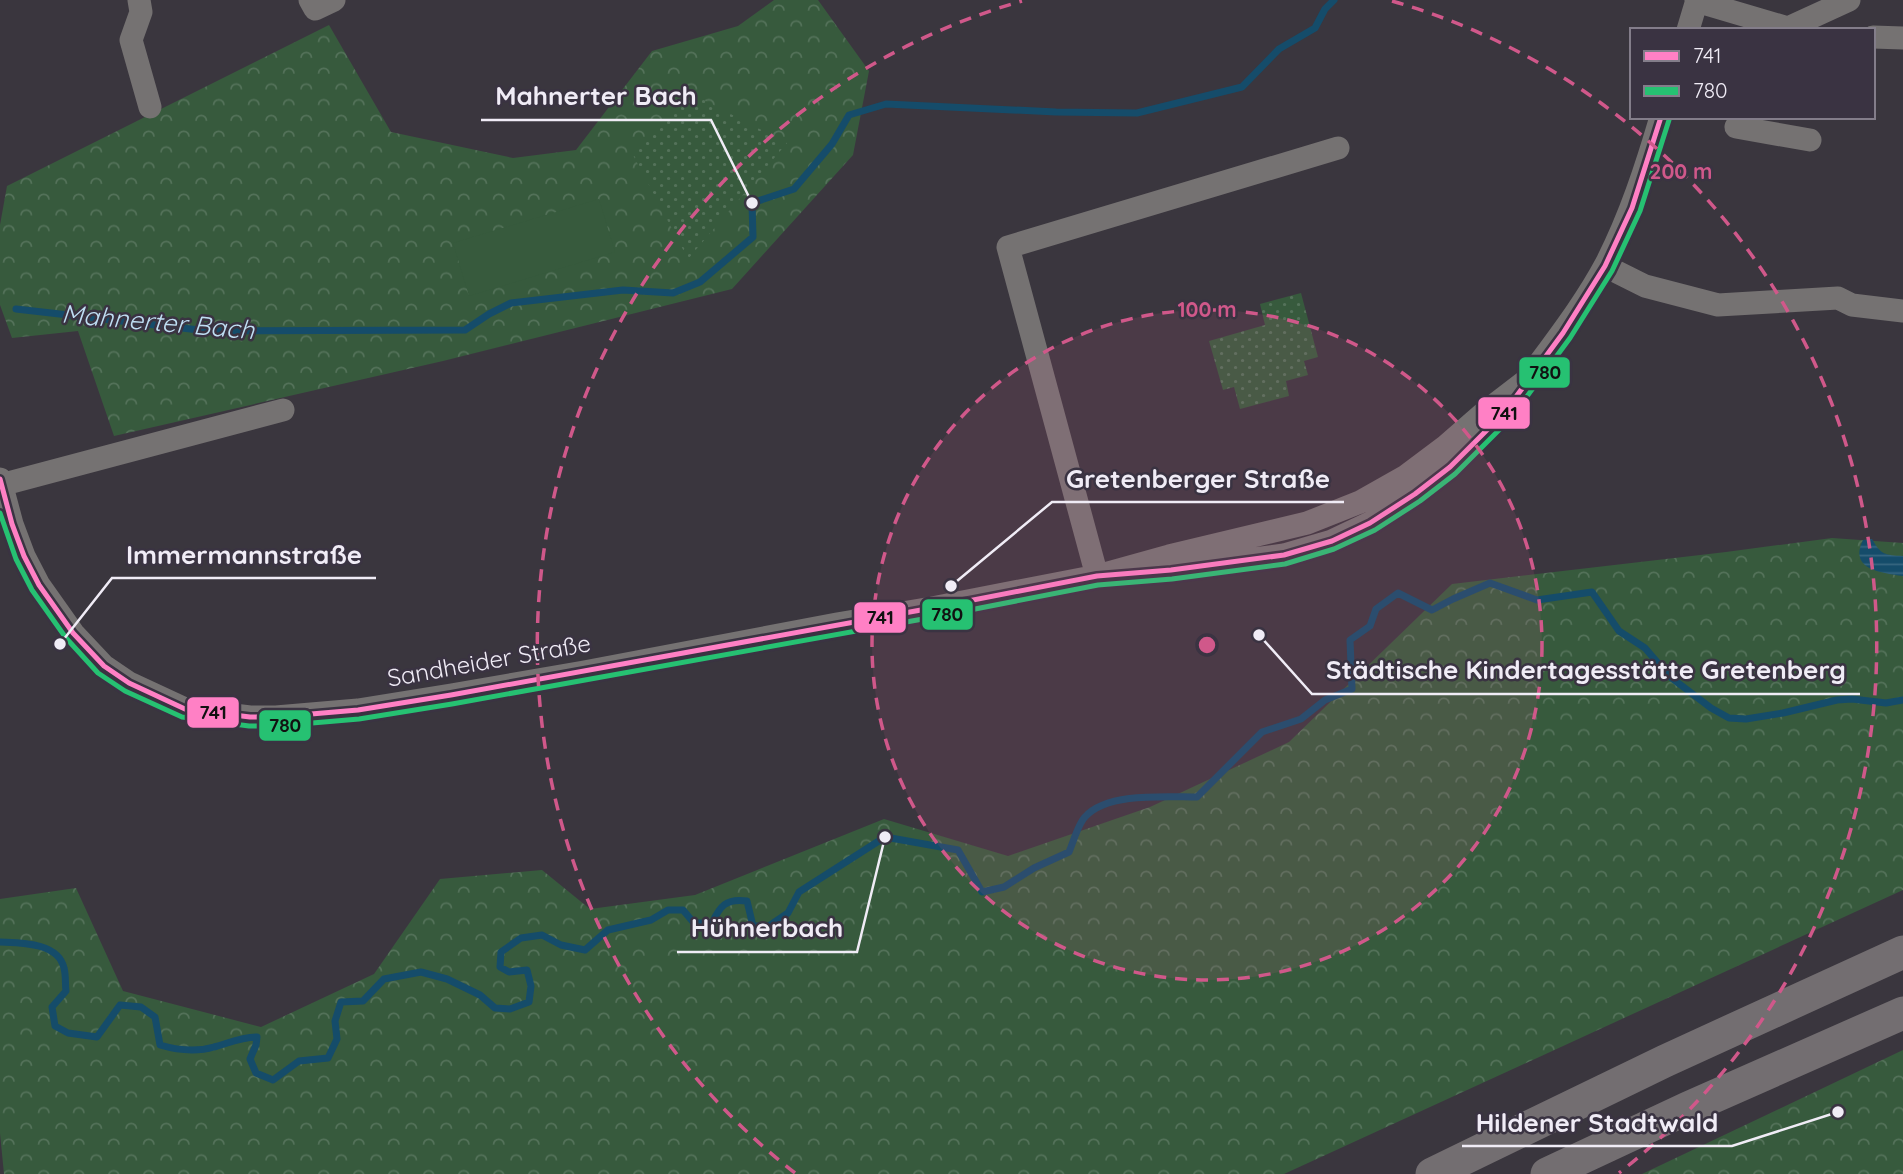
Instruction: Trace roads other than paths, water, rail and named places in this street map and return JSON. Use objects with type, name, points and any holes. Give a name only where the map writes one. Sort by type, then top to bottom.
[{"type":"highway","points":[[1432,1174],[1665,1061],[1903,952]]},
{"type":"highway","points":[[1547,1174],[1903,1013]]},
{"type":"street","points":[[139,0],[141,12],[131,40],[150,107]]},
{"type":"street","points":[[310,0],[315,9],[334,0]]},
{"type":"street","points":[[1689,28],[1696,0],[1789,28]]},
{"type":"street","points":[[1794,28],[1849,0]]},
{"type":"street","points":[[1875,37],[1903,38]]},
{"type":"street","name":"Sandheider Straße","points":[[283,410],[1,482],[6,526],[45,593],[74,633],[104,667],[129,683],[185,709],[250,717],[358,710],[584,672],[1097,576],[1171,570],[1284,555],[1332,541],[1370,523],[1415,494],[1450,467],[1504,413],[1563,333],[1605,265],[1632,208],[1660,119]]},
{"type":"street","points":[[1736,127],[1772,125],[1810,139]]},
{"type":"street","points":[[1097,576],[1008,247],[1338,148]]},
{"type":"street","points":[[1605,265],[1645,286],[1717,305],[1838,298],[1852,304],[1903,312]]},
{"type":"water","points":[[1872,539],[1884,553],[1903,556],[1903,576],[1878,571],[1864,564],[1860,558],[1863,540]]},
{"type":"waterway","name":"Mahnerter Bach","points":[[16,309],[208,331],[465,330],[511,303],[623,290],[673,293],[700,282],[753,237],[752,203],[794,189],[832,144],[849,115],[886,104],[1137,113],[1242,87],[1279,49],[1315,28],[1325,9],[1334,0]]},
{"type":"waterway","points":[[0,942],[37,946],[54,953],[60,959],[65,971],[66,991],[52,1007],[55,1026],[68,1033],[97,1037],[120,1005],[141,1007],[155,1017],[160,1045],[167,1047],[201,1050],[257,1037],[250,1059],[256,1073],[273,1080],[299,1061],[328,1058],[337,1039],[335,1021],[341,1002],[363,1001],[384,979],[421,972],[447,979],[480,995],[495,1008],[510,1009],[529,1002],[531,986],[527,970],[509,972],[500,967],[501,952],[521,938],[542,935],[561,945],[585,950],[608,930],[651,920],[668,910],[683,910],[694,923],[712,923],[725,904],[740,900],[747,901],[753,926],[769,926],[788,913],[799,892],[885,837],[958,850],[982,892],[1004,887],[1034,868],[1069,852],[1082,820],[1095,809],[1107,803],[1138,798],[1197,797],[1262,732],[1301,719],[1325,700],[1352,689],[1350,640],[1370,626],[1376,609],[1398,593],[1432,610],[1490,583],[1537,600],[1592,592],[1619,631],[1645,648],[1669,676],[1711,708],[1729,718],[1746,719],[1783,713],[1837,700],[1886,703],[1903,700]]},
{"type":"place","name":"Mahnerter Bach","points":[[752,203]]},
{"type":"place","name":"Gretenberger Straße","points":[[951,586]]},
{"type":"place","name":"Städtische Kindertagesstätte Gretenberg","points":[[1259,635]]},
{"type":"place","name":"Immermannstraße","points":[[60,644]]},
{"type":"place","name":"Hühnerbach","points":[[885,837]]},
{"type":"place","name":"Hildener Stadtwald","points":[[1838,1112]]}]
